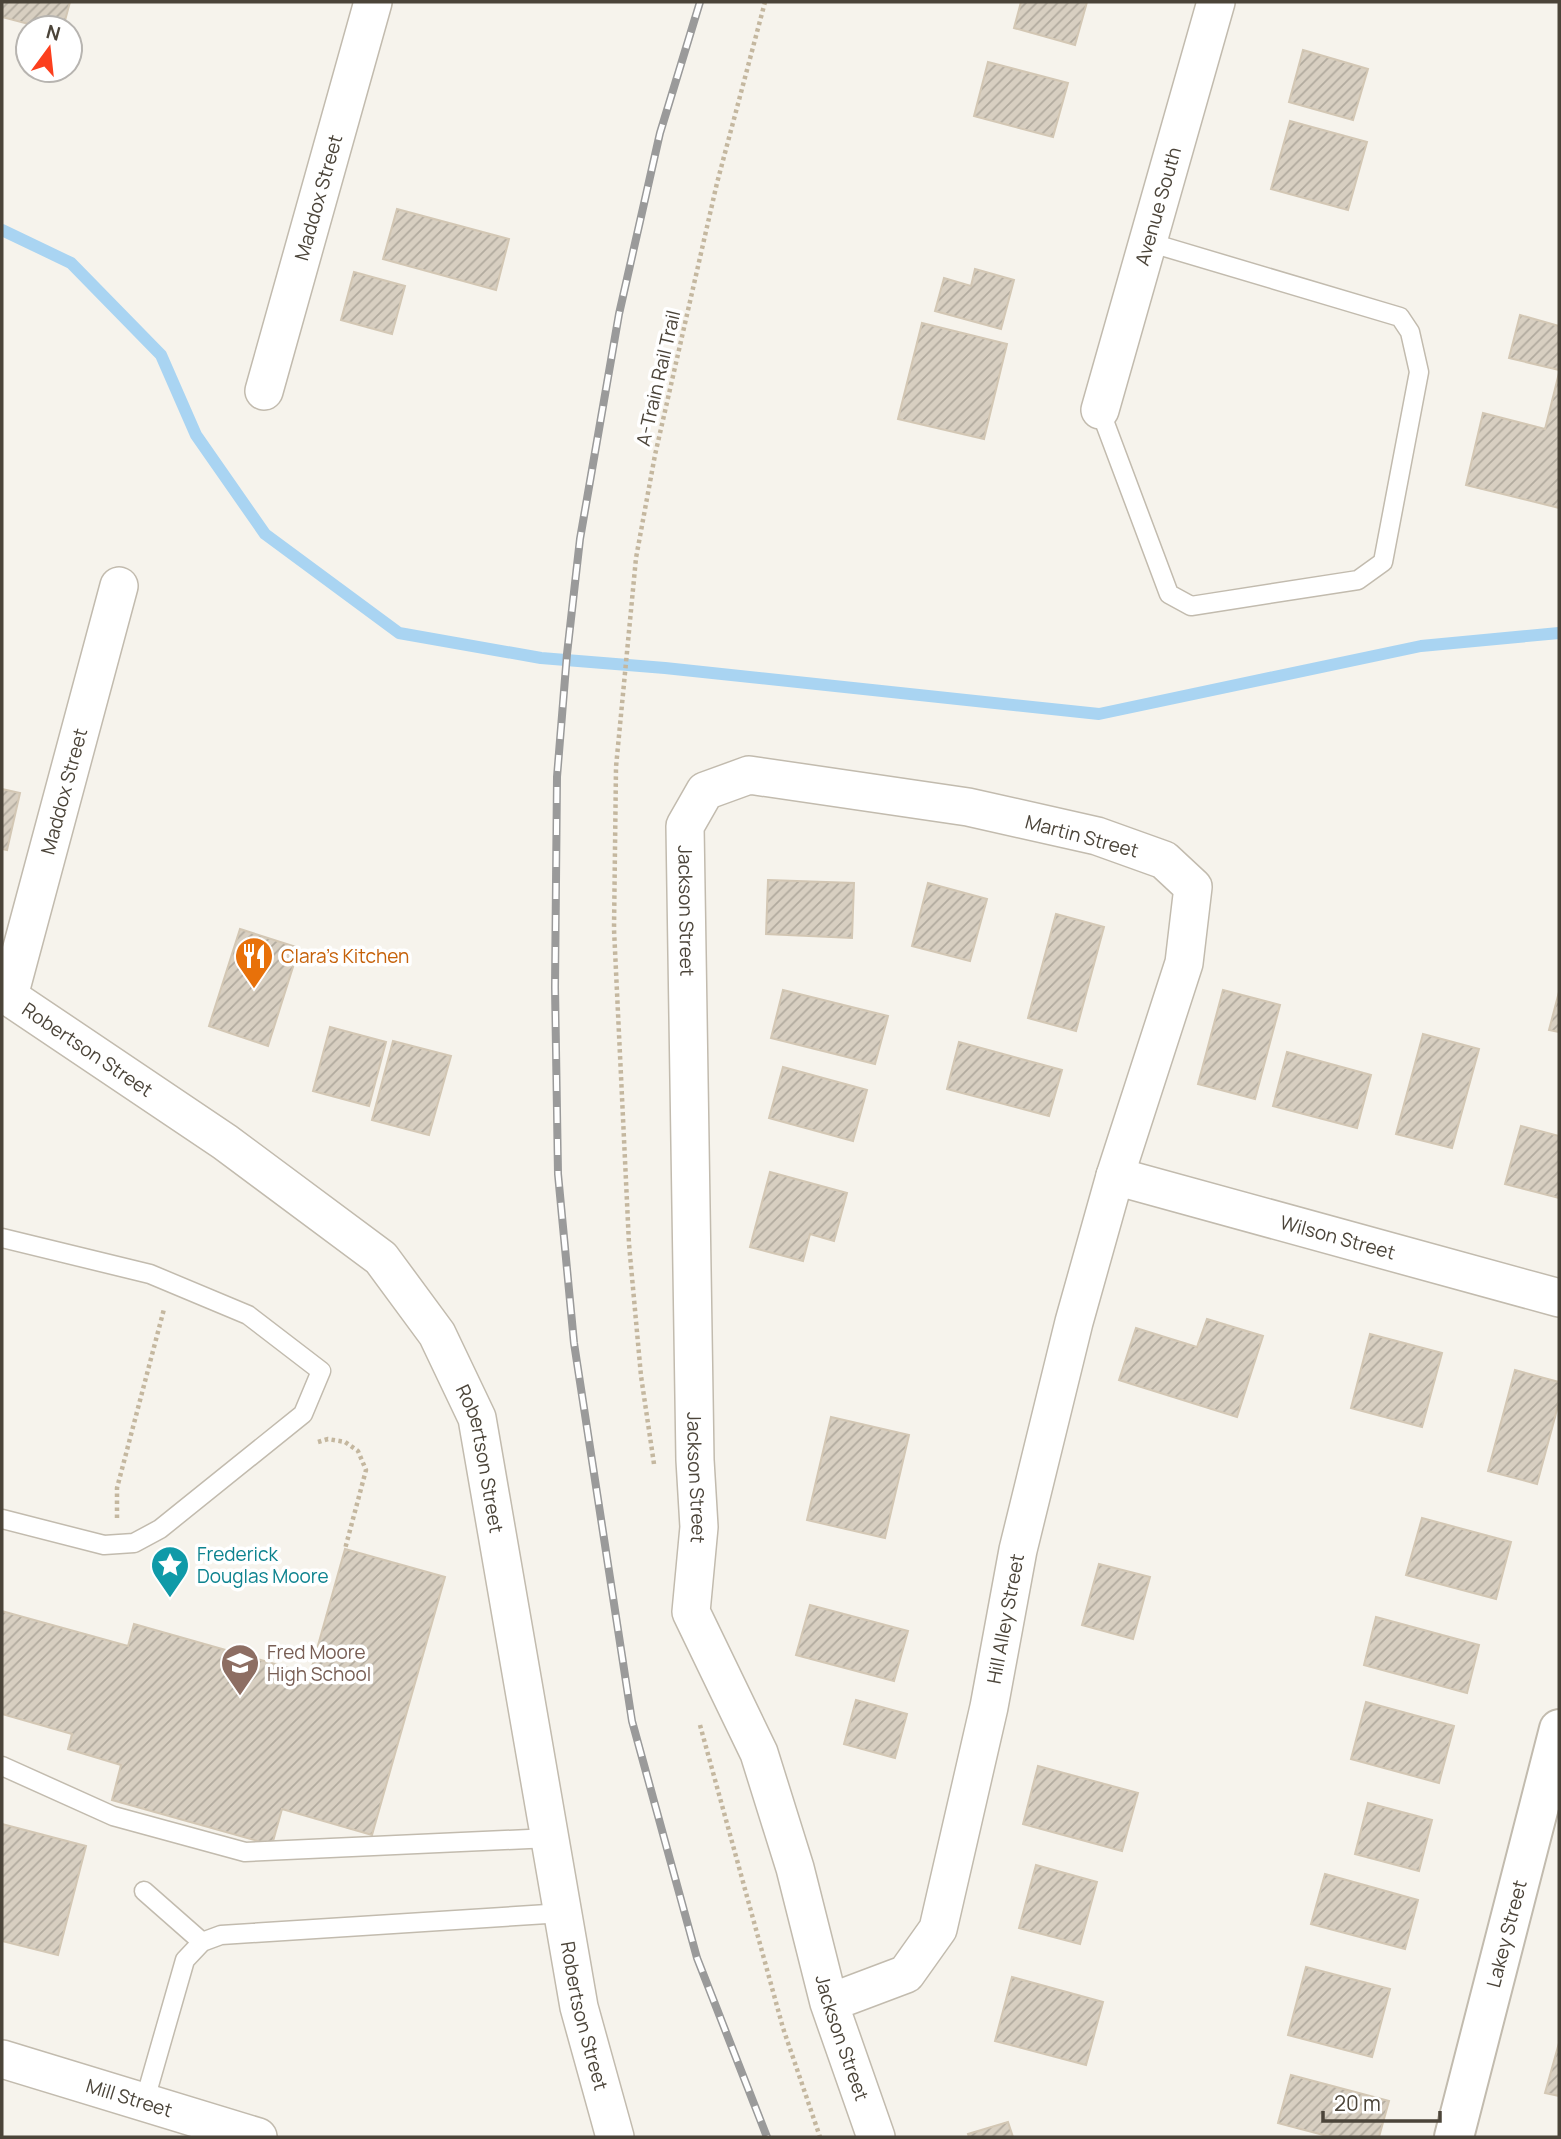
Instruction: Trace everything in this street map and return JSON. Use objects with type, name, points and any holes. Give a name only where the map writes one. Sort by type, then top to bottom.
[{"type":"street","name":"Maddox Street","points":[[264,391],[373,2]]},
{"type":"street","name":"Avenue South","points":[[1100,410],[1216,2]]},
{"type":"street","name":"Maddox Street","points":[[5,994],[119,586]]},
{"type":"street","name":"Martin Street","points":[[705,791],[749,775],[968,807],[1108,839],[1164,860],[1194,887],[1184,963],[1115,1176]]},
{"type":"street","name":"Jackson Street","points":[[705,791],[685,826],[695,1460],[699,1527],[691,1612],[760,1754],[795,1868],[829,2003],[876,2137]]},
{"type":"street","name":"Robertson Street","points":[[5,994],[225,1142],[381,1258],[436,1334],[477,1418],[579,2007],[615,2137]]},
{"type":"street","name":"Wilson Street","points":[[1115,1176],[1559,1298]]},
{"type":"street","name":"Hill Alley Street","points":[[829,2003],[906,1974],[938,1929],[989,1707],[1017,1550],[1074,1322],[1115,1176]]},
{"type":"street","name":"Lakey Street","points":[[1454,2137],[1559,1729]]},
{"type":"street","name":"Mill Street","points":[[2,2059],[258,2137]]},
{"type":"lane","points":[[1100,410],[1169,594],[1191,606],[1358,580],[1383,562],[1419,372],[1410,332],[1400,317],[1148,242]]},
{"type":"lane","points":[[2,1238],[150,1273],[248,1315],[321,1371],[303,1414],[160,1529],[134,1543],[103,1545],[2,1519]]},
{"type":"lane","points":[[2,1766],[113,1816],[245,1852],[550,1838]]},
{"type":"lane","points":[[145,1891],[202,1942]]},
{"type":"lane","points":[[144,2103],[185,1960],[202,1942],[222,1935],[563,1913]]},
{"type":"path","name":"A-Train Rail Trail","points":[[615,767],[636,558],[655,456],[717,183],[765,2]]},
{"type":"path","points":[[117,1519],[117,1488],[164,1308]]},
{"type":"path","points":[[315,1443],[328,1439],[345,1442],[358,1451],[364,1461],[366,1470],[345,1549]]},
{"type":"building","points":[[2,2],[70,2],[67,14],[14,14],[14,20],[2,17]]},
{"type":"building","points":[[1021,2],[1087,2],[1075,45],[1014,28]]},
{"type":"building","points":[[1303,50],[1368,69],[1353,120],[1289,102]]},
{"type":"building","points":[[988,62],[1068,83],[1053,137],[974,116]]},
{"type":"building","points":[[1290,121],[1367,142],[1348,210],[1271,189]]},
{"type":"building","points":[[397,209],[509,239],[496,290],[383,259]]},
{"type":"building","points":[[975,269],[1014,280],[1001,329],[935,311],[944,278],[971,286]]},
{"type":"building","points":[[354,272],[405,286],[392,334],[341,320]]},
{"type":"building","points":[[1520,315],[1559,326],[1559,370],[1509,358]]},
{"type":"building","points":[[922,323],[1007,344],[984,439],[898,419]]},
{"type":"building","points":[[1559,373],[1559,508],[1466,485],[1483,413],[1545,429]]},
{"type":"building","points":[[2,789],[20,793],[7,850],[2,849]]},
{"type":"building","points":[[768,880],[854,883],[852,938],[766,934]]},
{"type":"building","points":[[928,883],[987,899],[970,961],[912,946]]},
{"type":"building","points":[[1056,914],[1104,927],[1076,1031],[1028,1018]]},
{"type":"building","points":[[240,929],[299,948],[268,1046],[209,1026]]},
{"type":"building","points":[[783,990],[888,1016],[875,1064],[771,1038]]},
{"type":"building","points":[[1223,990],[1280,1005],[1255,1099],[1198,1084]]},
{"type":"building","points":[[1559,992],[1559,1032],[1549,1030]]},
{"type":"building","points":[[330,1027],[386,1042],[369,1106],[313,1091]]},
{"type":"building","points":[[1423,1034],[1479,1049],[1452,1148],[1396,1134]]},
{"type":"building","points":[[393,1041],[451,1056],[429,1135],[372,1120]]},
{"type":"building","points":[[959,1042],[1062,1070],[1049,1116],[947,1089]]},
{"type":"building","points":[[1287,1052],[1371,1075],[1357,1128],[1273,1106]]},
{"type":"building","points":[[783,1067],[867,1090],[853,1141],[769,1118]]},
{"type":"building","points":[[1521,1126],[1559,1136],[1559,1198],[1505,1184]]},
{"type":"building","points":[[770,1172],[847,1193],[834,1241],[810,1234],[803,1261],[750,1247]]},
{"type":"building","points":[[1207,1319],[1263,1336],[1237,1417],[1119,1380],[1136,1328],[1197,1347]]},
{"type":"building","points":[[1370,1334],[1442,1353],[1422,1427],[1351,1408]]},
{"type":"building","points":[[1515,1370],[1559,1382],[1559,1402],[1537,1484],[1488,1471]]},
{"type":"building","points":[[831,1417],[909,1435],[885,1538],[807,1520]]},
{"type":"building","points":[[1422,1518],[1511,1542],[1496,1599],[1406,1575]]},
{"type":"building","points":[[345,1549],[445,1577],[372,1835],[282,1809],[272,1845],[112,1800],[121,1765],[68,1749],[72,1734],[2,1714],[2,1611],[128,1646],[134,1624],[310,1674]]},
{"type":"building","points":[[1099,1564],[1150,1577],[1133,1639],[1082,1625]]},
{"type":"building","points":[[810,1605],[908,1631],[894,1681],[796,1655]]},
{"type":"building","points":[[1376,1617],[1479,1645],[1467,1693],[1364,1665]]},
{"type":"building","points":[[856,1700],[907,1714],[895,1758],[844,1744]]},
{"type":"building","points":[[1366,1702],[1454,1726],[1439,1783],[1351,1759]]},
{"type":"building","points":[[1038,1766],[1138,1793],[1122,1851],[1023,1824]]},
{"type":"building","points":[[1368,1803],[1432,1820],[1419,1871],[1355,1854]]},
{"type":"building","points":[[2,1824],[86,1846],[58,1955],[2,1941]]},
{"type":"building","points":[[1036,1865],[1097,1882],[1080,1944],[1019,1928]]},
{"type":"building","points":[[1325,1874],[1418,1900],[1405,1949],[1311,1924]]},
{"type":"building","points":[[1306,1967],[1390,1989],[1372,2057],[1288,2035]]},
{"type":"building","points":[[1012,1977],[1103,2002],[1086,2065],[995,2041]]},
{"type":"building","points":[[1559,2043],[1559,2096],[1545,2093]]},
{"type":"building","points":[[1291,2075],[1389,2101],[1379,2137],[1331,2137],[1278,2123]]},
{"type":"building","points":[[1008,2122],[1013,2137],[969,2137],[968,2134]]},
{"type":"waterway","points":[[2,230],[71,263],[161,355],[196,435],[265,534],[399,633],[541,658],[665,668],[1099,714],[1421,646],[1559,633]]},
{"type":"railway","points":[[700,2],[660,133],[619,314],[580,539],[557,777],[555,987],[558,1174],[574,1343],[632,1721],[697,1958],[767,2137]]},
{"type":"place","name":"Clara's Kitchen","points":[[254,990]]},
{"type":"place","name":"Frederick Douglas Moore","points":[[170,1599]]},
{"type":"place","name":"Fred Moore High School","points":[[240,1697]]}]
